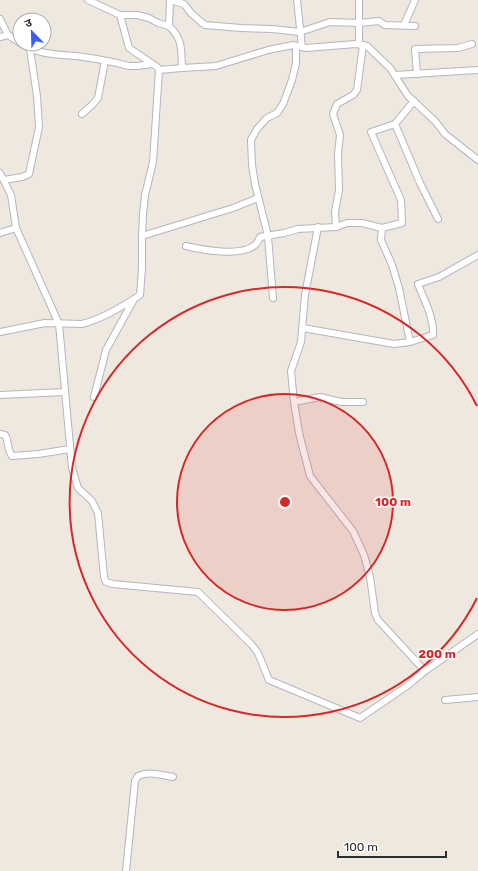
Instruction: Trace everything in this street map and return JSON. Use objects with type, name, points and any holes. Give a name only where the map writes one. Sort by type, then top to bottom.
[{"type":"street","points":[[88,0],[120,15],[137,15],[169,26],[175,31],[180,41],[182,68]]},
{"type":"street","points":[[169,26],[170,0],[184,4],[191,13],[205,25],[300,32],[330,22],[359,23],[379,21],[385,25],[415,26]]},
{"type":"street","points":[[273,298],[268,236],[265,217],[258,198],[252,165],[251,140],[257,129],[267,118],[277,113],[283,104],[292,80],[299,47],[300,32],[297,0]]},
{"type":"street","points":[[336,227],[335,212],[339,190],[338,154],[340,134],[333,114],[337,104],[353,95],[357,90],[361,44],[358,5],[359,0]]},
{"type":"street","points":[[404,25],[415,0]]},
{"type":"street","points":[[120,15],[129,48],[159,70],[216,66],[268,50],[293,45],[306,48],[361,44],[367,46],[395,75],[408,96],[435,121],[445,134],[478,160]]},
{"type":"street","points":[[0,19],[8,35],[12,37]]},
{"type":"street","points":[[0,37],[8,35]]},
{"type":"street","points":[[417,74],[415,49],[458,48],[472,44]]},
{"type":"street","points":[[4,180],[22,177],[29,174],[39,127],[37,96],[30,52]]},
{"type":"street","points":[[38,52],[84,57],[137,66],[152,64]]},
{"type":"street","points":[[82,114],[98,98],[105,61]]},
{"type":"street","points":[[0,332],[38,324],[82,324],[89,322],[140,296],[145,195],[153,162],[159,70]]},
{"type":"street","points":[[395,75],[478,70]]},
{"type":"street","points":[[186,246],[206,251],[244,251],[254,245],[260,237],[298,229],[336,227],[347,223],[362,223],[382,228],[402,223],[401,200],[371,132],[395,124],[414,101]]},
{"type":"street","points":[[395,124],[420,183],[438,220]]},
{"type":"street","points":[[0,173],[11,195],[16,228],[59,324],[72,468],[78,488],[92,501],[98,513],[104,576],[106,582],[113,584],[198,592],[251,644],[258,653],[269,680],[360,718],[478,634]]},
{"type":"street","points":[[142,236],[233,208],[258,198]]},
{"type":"street","points":[[318,227],[305,295],[301,342],[290,371],[299,433],[310,476],[354,531],[364,555],[370,577],[375,613],[378,620],[425,671]]},
{"type":"street","points":[[0,233],[16,228]]},
{"type":"street","points":[[382,228],[381,240],[399,288],[410,342]]},
{"type":"street","points":[[303,328],[394,344],[410,342],[433,335],[434,327],[431,316],[418,284],[439,277],[478,255]]},
{"type":"street","points":[[94,397],[106,350],[134,299]]},
{"type":"street","points":[[0,395],[65,392]]},
{"type":"street","points":[[294,402],[320,397],[342,402],[363,402]]},
{"type":"street","points":[[0,434],[5,434],[7,437],[12,456],[70,449]]},
{"type":"street","points":[[445,700],[478,697]]},
{"type":"street","points":[[126,871],[135,782],[138,776],[142,774],[151,774],[174,777]]}]
